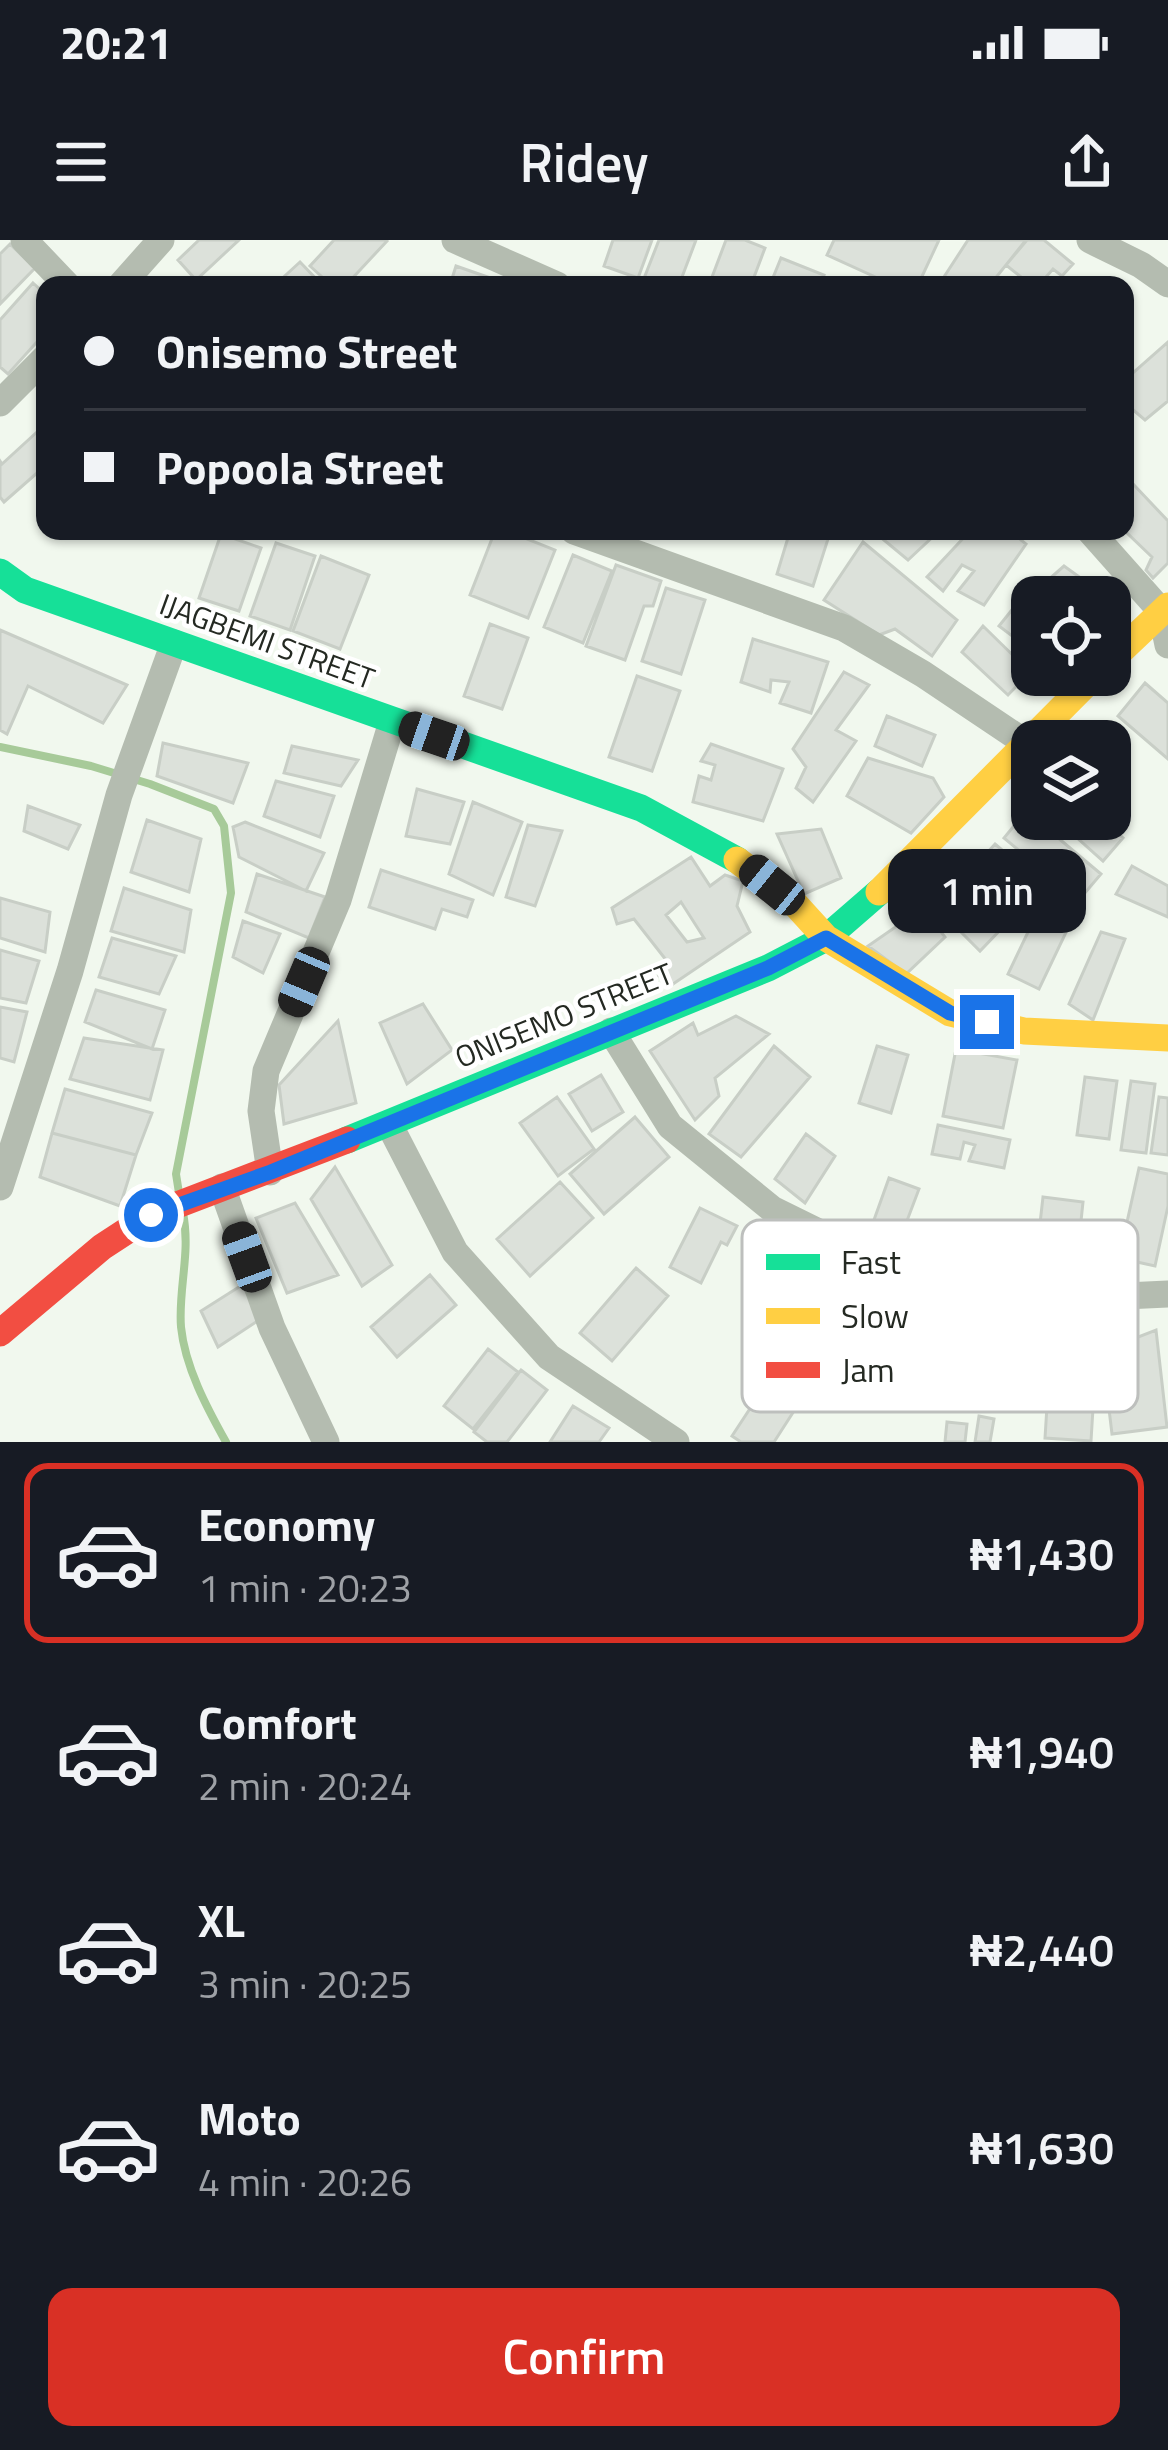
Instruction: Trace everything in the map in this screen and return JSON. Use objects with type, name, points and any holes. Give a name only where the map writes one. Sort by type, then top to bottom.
[{"type":"street","points":[[24,240],[58,276]]},
{"type":"street","points":[[132,276],[161,240]]},
{"type":"street","points":[[454,240],[536,276]]},
{"type":"street","points":[[1090,240],[1168,284]]},
{"type":"street","points":[[0,403],[36,367]]},
{"type":"street","points":[[599,540],[844,628],[1011,733]]},
{"type":"street","points":[[1099,540],[1164,609],[1168,645]]},
{"type":"street","name":"IJAGBEMI STREET","points":[[0,572],[25,590],[641,808],[749,866],[795,904],[826,938],[950,1013],[1024,1031],[1168,1038]]},
{"type":"street","points":[[1131,641],[1164,609]]},
{"type":"street","points":[[0,1186],[70,971],[124,782],[174,643]]},
{"type":"street","name":"ONISEMO STREET","points":[[1049,720],[1074,696]]},
{"type":"street","points":[[271,1172],[261,1111],[266,1071],[338,900],[392,722]]},
{"type":"street","name":"ONISEMO STREET","points":[[0,1333],[102,1247],[151,1215],[389,1124],[768,968],[826,938],[878,893],[1011,758]]},
{"type":"street","points":[[611,1031],[670,1126],[772,1209],[794,1220]]},
{"type":"street","points":[[389,1124],[455,1252],[533,1340],[549,1357],[676,1442]]},
{"type":"street","points":[[222,1187],[272,1328],[326,1442]]},
{"type":"street","points":[[1138,1295],[1168,1294]]},
{"type":"building","points":[[199,240],[239,240],[200,276],[192,276],[178,260]]},
{"type":"building","points":[[334,240],[387,241],[354,276],[321,276],[310,266]]},
{"type":"building","points":[[613,240],[652,240],[639,276],[604,266]]},
{"type":"building","points":[[659,240],[696,240],[682,276],[645,276]]},
{"type":"building","points":[[726,240],[745,240],[765,248],[754,276],[712,276]]},
{"type":"building","points":[[834,240],[939,240],[922,276],[873,276],[827,255]]},
{"type":"building","points":[[968,240],[1026,240],[997,276],[945,276]]},
{"type":"building","points":[[1027,240],[1044,240],[1073,264],[1062,276],[1053,269],[1047,276],[1020,276],[1006,265]]},
{"type":"building","points":[[10,244],[35,268],[0,304],[0,254]]},
{"type":"building","points":[[781,258],[824,275],[824,276],[774,276]]},
{"type":"building","points":[[300,262],[313,276],[285,276]]},
{"type":"building","points":[[456,266],[485,276],[453,276]]},
{"type":"building","points":[[33,283],[36,286],[36,343],[8,374],[0,367],[0,320]]},
{"type":"building","points":[[1168,342],[1168,401],[1145,420],[1134,411],[1134,372]]},
{"type":"building","points":[[36,433],[36,474],[4,502],[0,497],[0,461],[2,464]]},
{"type":"building","points":[[1134,485],[1168,521],[1168,563],[1153,578],[1146,570],[1152,557],[1134,540]]},
{"type":"building","points":[[219,540],[261,548],[239,611],[199,598]]},
{"type":"building","points":[[491,540],[530,540],[555,550],[528,618],[470,595]]},
{"type":"building","points":[[787,540],[828,540],[813,586],[777,574]]},
{"type":"building","points":[[884,540],[929,540],[908,560]]},
{"type":"building","points":[[962,540],[1021,540],[1026,544],[984,605],[958,591],[974,571],[962,565],[943,591],[927,577]]},
{"type":"building","points":[[863,542],[957,620],[932,656],[895,629],[879,635],[824,600]]},
{"type":"building","points":[[276,543],[315,556],[290,630],[250,616]]},
{"type":"building","points":[[573,555],[612,571],[583,643],[544,627]]},
{"type":"building","points":[[321,556],[369,575],[340,649],[293,631]]},
{"type":"building","points":[[616,565],[661,581],[653,606],[644,606],[625,660],[586,646]]},
{"type":"building","points":[[1064,566],[1078,576],[1053,576]]},
{"type":"building","points":[[666,588],[705,600],[681,674],[642,661]]},
{"type":"building","points":[[1011,611],[1011,635],[999,626]]},
{"type":"building","points":[[490,624],[528,638],[502,709],[464,696]]},
{"type":"building","points":[[983,626],[1011,653],[1011,692],[1008,695],[962,652]]},
{"type":"building","points":[[0,630],[127,685],[103,723],[28,686],[7,734],[0,730]]},
{"type":"building","points":[[753,639],[828,662],[811,713],[780,703],[789,682],[771,680],[770,692],[741,682]]},
{"type":"building","points":[[844,672],[869,685],[836,730],[856,741],[813,802],[796,788],[806,767],[793,749]]},
{"type":"building","points":[[637,676],[680,691],[652,771],[609,757]]},
{"type":"building","points":[[1145,683],[1168,703],[1168,759],[1131,727],[1131,720],[1118,716]]},
{"type":"building","points":[[887,716],[935,735],[922,766],[875,746]]},
{"type":"building","points":[[163,743],[248,763],[233,803],[157,776]]},
{"type":"building","points":[[711,744],[783,769],[763,821],[693,802],[699,776],[711,780],[715,765],[701,761]]},
{"type":"building","points":[[292,746],[358,760],[341,786],[284,773]]},
{"type":"building","points":[[868,758],[933,778],[944,797],[911,833],[847,796]]},
{"type":"building","points":[[276,781],[334,796],[320,837],[264,816]]},
{"type":"building","points":[[417,789],[464,802],[450,844],[406,836]]},
{"type":"building","points":[[473,802],[522,822],[493,895],[449,874]]},
{"type":"building","points":[[28,806],[80,825],[68,849],[24,831]]},
{"type":"building","points":[[147,820],[201,839],[189,892],[131,872]]},
{"type":"building","points":[[245,822],[324,853],[306,891],[239,857],[233,827]]},
{"type":"building","points":[[528,825],[562,831],[535,906],[506,897]]},
{"type":"building","points":[[821,829],[841,878],[804,894],[777,834]]},
{"type":"building","points":[[1011,829],[1011,840],[1061,840],[1101,874],[1079,900],[1004,838]]},
{"type":"building","points":[[1080,840],[1121,840],[1103,861]]},
{"type":"building","points":[[995,844],[1067,906],[1052,906],[1036,892],[1014,916],[968,874]]},
{"type":"building","points":[[691,857],[710,886],[725,875],[743,881],[737,906],[750,932],[673,984],[659,976],[670,965],[634,919],[617,924],[612,908]],"holes":[[[681,902],[704,938],[687,942],[666,915]]]},
{"type":"building","points":[[1132,866],[1168,886],[1168,917],[1116,894]]},
{"type":"building","points":[[381,870],[473,900],[467,917],[442,909],[435,929],[369,907]]},
{"type":"building","points":[[257,874],[325,897],[309,938],[246,912]]},
{"type":"building","points":[[960,882],[1004,926],[980,951],[936,907]]},
{"type":"building","points":[[124,888],[191,910],[184,952],[111,931]]},
{"type":"building","points":[[0,898],[50,912],[45,952],[0,938]]},
{"type":"building","points":[[923,908],[945,937],[906,974],[868,946]]},
{"type":"building","points":[[1039,909],[1070,924],[1039,989],[1008,974]]},
{"type":"building","points":[[243,921],[280,934],[263,973],[233,957]]},
{"type":"building","points":[[1101,932],[1125,939],[1093,1020],[1069,1004]]},
{"type":"building","points":[[112,938],[176,956],[159,994],[99,977]]},
{"type":"building","points":[[0,950],[39,961],[26,1003],[0,998]]},
{"type":"building","points":[[96,990],[165,1010],[152,1049],[85,1022]]},
{"type":"building","points":[[423,1004],[452,1050],[407,1084],[380,1023]]},
{"type":"building","points":[[0,1007],[27,1012],[14,1062],[0,1058]]},
{"type":"building","points":[[736,1016],[769,1034],[715,1078],[719,1096],[695,1120],[650,1051],[693,1023],[698,1035]]},
{"type":"building","points":[[338,1021],[356,1103],[284,1124],[279,1085]]},
{"type":"building","points":[[84,1038],[163,1050],[150,1100],[70,1079]]},
{"type":"building","points":[[774,1046],[810,1077],[741,1157],[709,1134]]},
{"type":"building","points":[[877,1046],[908,1055],[891,1113],[859,1103]]},
{"type":"building","points":[[956,1049],[1017,1060],[1003,1128],[943,1116]]},
{"type":"building","points":[[601,1075],[623,1112],[592,1131],[569,1094]]},
{"type":"building","points":[[1085,1077],[1117,1081],[1109,1139],[1077,1135]]},
{"type":"building","points":[[1131,1081],[1155,1084],[1146,1153],[1121,1150]]},
{"type":"building","points":[[65,1089],[152,1113],[136,1155],[52,1133]]},
{"type":"building","points":[[557,1097],[594,1149],[558,1176],[520,1123]]},
{"type":"building","points":[[1159,1097],[1168,1098],[1168,1155],[1151,1153]]},
{"type":"building","points":[[635,1117],[669,1157],[604,1214],[570,1174]]},
{"type":"building","points":[[938,1125],[1010,1140],[1004,1168],[969,1161],[975,1145],[964,1142],[960,1159],[932,1154]]},
{"type":"building","points":[[52,1133],[136,1155],[120,1206],[40,1177]]},
{"type":"building","points":[[806,1134],[835,1156],[805,1203],[775,1179]]},
{"type":"building","points":[[335,1167],[392,1265],[362,1286],[311,1199]]},
{"type":"building","points":[[1139,1168],[1168,1174],[1168,1206],[1155,1266],[1138,1262],[1138,1220],[1127,1220]]},
{"type":"building","points":[[889,1178],[919,1189],[907,1220],[874,1220]]},
{"type":"building","points":[[560,1182],[593,1218],[530,1276],[497,1239]]},
{"type":"building","points":[[1043,1197],[1083,1202],[1081,1220],[1040,1220]]},
{"type":"building","points":[[295,1203],[338,1275],[287,1293],[256,1218]]},
{"type":"building","points":[[700,1208],[737,1226],[727,1245],[721,1242],[701,1283],[670,1267]]},
{"type":"building","points":[[636,1268],[668,1296],[612,1361],[580,1333]]},
{"type":"building","points":[[430,1275],[456,1305],[397,1357],[371,1327]]},
{"type":"building","points":[[242,1285],[262,1318],[218,1347],[201,1311]]},
{"type":"building","points":[[1156,1330],[1167,1427],[1112,1434],[1109,1412],[1138,1412],[1138,1337]]},
{"type":"building","points":[[488,1349],[518,1372],[473,1429],[444,1406]]},
{"type":"building","points":[[521,1370],[547,1390],[507,1442],[487,1442],[474,1432]]},
{"type":"building","points":[[573,1406],[609,1428],[599,1442],[550,1442]]},
{"type":"building","points":[[748,1412],[793,1412],[774,1442],[741,1442],[732,1436]]},
{"type":"building","points":[[1047,1412],[1093,1412],[1091,1441],[1045,1438]]},
{"type":"building","points":[[979,1416],[994,1419],[990,1442],[975,1442]]},
{"type":"building","points":[[947,1422],[967,1424],[965,1442],[945,1442]]},
{"type":"waterway","points":[[0,747],[150,784],[214,809],[224,826],[231,893],[176,1174],[179,1193]]},
{"type":"waterway","points":[[183,1213],[183,1342],[198,1387],[226,1442]]},
{"type":"traffic: fast","points":[[0,572],[25,590],[641,808],[737,860]]},
{"type":"traffic: fast","points":[[347,1140],[768,968],[826,938],[879,892]]},
{"type":"traffic: slow","points":[[1131,641],[1168,606]]},
{"type":"traffic: slow","points":[[879,892],[1074,696]]},
{"type":"traffic: slow","points":[[737,860],[795,904],[826,938],[950,1013],[1024,1031],[1168,1038]]},
{"type":"traffic: jam","points":[[0,1333],[102,1247],[151,1215],[347,1140]]},
{"type":"route","points":[[151,1215],[389,1124],[768,968],[826,938],[950,1013],[987,1022]]}]
